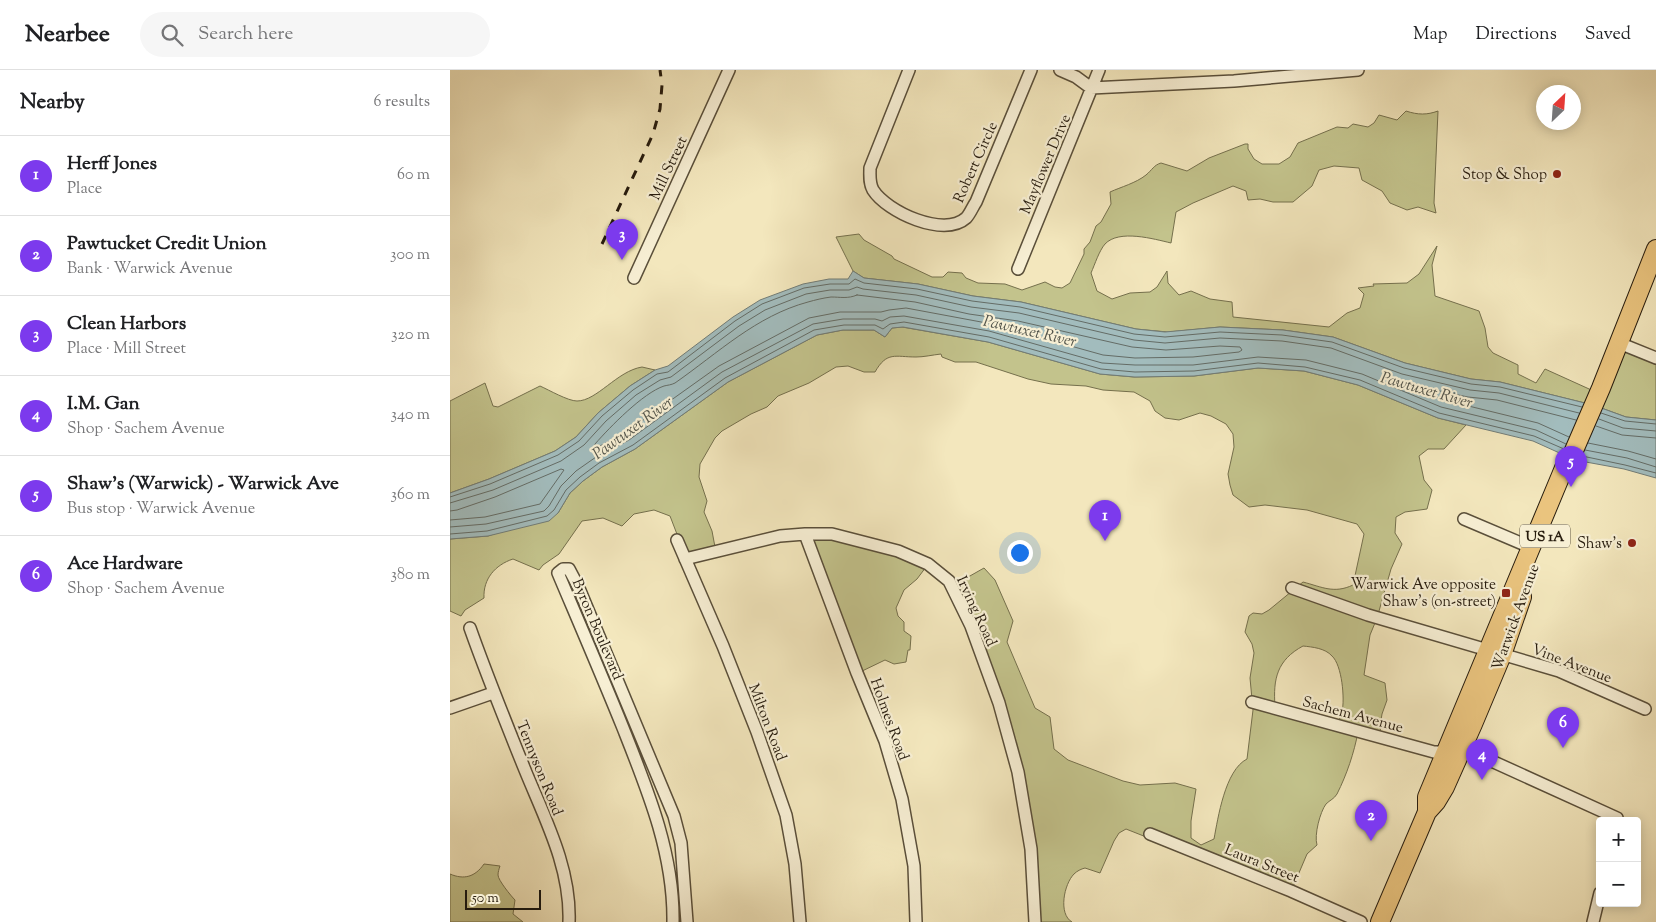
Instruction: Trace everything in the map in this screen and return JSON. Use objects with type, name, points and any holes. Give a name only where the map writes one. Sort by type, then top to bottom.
[{"type":"main road","points":[[1570,461],[1656,249]]},
{"type":"main road","name":"Warwick Avenue","points":[[1494,653],[1530,547],[1564,468],[1570,461]]},
{"type":"main road","name":"Warwick Avenue","points":[[1380,922],[1427,812],[1445,787],[1453,752],[1494,653],[1526,586],[1570,470],[1570,461]]},
{"type":"street","name":"Mill Street","points":[[634,278],[729,70]]},
{"type":"street","name":"Robert Circle","points":[[908,70],[870,168],[870,180],[874,191],[896,210],[924,223],[940,225],[953,224],[965,218],[976,202],[1031,70]]},
{"type":"street","points":[[1060,70],[1076,77],[1091,88],[1234,81],[1358,70]]},
{"type":"street","name":"Mayflower Drive","points":[[1018,269],[1099,70]]},
{"type":"street","points":[[1619,343],[1656,358]]},
{"type":"street","points":[[1464,519],[1530,547]]},
{"type":"street","name":"Holmes Road","points":[[805,534],[857,673],[885,741],[902,799],[914,866],[916,922]]},
{"type":"street","name":"Irving Road","points":[[685,559],[780,536],[832,534],[898,551],[928,564],[949,581],[971,626],[999,703],[1018,772],[1031,849],[1035,922]]},
{"type":"street","name":"Milton Road","points":[[677,540],[723,646],[757,732],[786,815],[795,864],[800,922]]},
{"type":"street","name":"Byron Boulevard","points":[[673,922],[674,896],[657,817],[558,573],[563,570],[569,569],[578,586],[674,816],[682,855],[687,922]]},
{"type":"street","name":"Vine Avenue","points":[[1292,588],[1368,615],[1559,671],[1645,709]]},
{"type":"street","name":"Tennyson Road","points":[[470,628],[493,693],[558,850],[570,902],[569,922]]},
{"type":"street","points":[[450,708],[493,693]]},
{"type":"street","name":"Sachem Avenue","points":[[1252,702],[1434,752],[1474,753],[1613,817]]},
{"type":"street","points":[[632,752],[645,747]]},
{"type":"street","name":"Laura Street","points":[[1150,834],[1291,891],[1361,922]]},
{"type":"street","points":[[666,857],[682,855]]},
{"type":"street","points":[[1593,922],[1597,907]]},
{"type":"green space","points":[[1406,111],[1422,114],[1438,111],[1434,203],[1436,213],[1418,207],[1407,210],[1390,203],[1382,191],[1362,180],[1359,168],[1334,166],[1319,170],[1312,186],[1293,202],[1273,202],[1260,199],[1248,200],[1246,191],[1233,186],[1176,212],[1171,243],[1137,236],[1111,239],[1105,244],[1099,254],[1091,273],[1097,291],[1112,299],[1130,293],[1150,292],[1157,287],[1167,271],[1168,283],[1179,295],[1191,291],[1210,299],[1232,302],[1233,317],[1329,327],[1347,313],[1360,308],[1364,294],[1358,288],[1374,286],[1373,284],[1407,283],[1419,274],[1437,246],[1432,265],[1435,296],[1479,311],[1485,328],[1488,347],[1493,353],[1518,365],[1518,374],[1536,383],[1545,369],[1598,393],[1617,348],[1656,362],[1656,420],[1626,417],[1593,405],[1500,382],[1471,379],[1405,363],[1333,337],[1283,330],[1220,327],[1168,332],[1136,329],[1021,302],[973,296],[918,284],[864,278],[853,271],[836,237],[859,234],[864,240],[894,259],[932,277],[943,277],[948,272],[962,273],[966,278],[978,283],[1005,284],[1022,290],[1045,282],[1062,288],[1070,283],[1084,254],[1084,249],[1090,242],[1096,226],[1101,222],[1111,204],[1110,192],[1138,180],[1155,166],[1161,163],[1187,171],[1209,158],[1245,144],[1248,144],[1248,149],[1254,159],[1262,164],[1279,164],[1290,157],[1298,143],[1337,127],[1348,128],[1353,124],[1368,127],[1374,123],[1379,115],[1397,120]]},
{"type":"green space","points":[[902,327],[988,342],[1100,374],[1134,377],[1194,376],[1258,368],[1304,371],[1358,385],[1438,418],[1466,425],[1444,449],[1428,449],[1419,456],[1424,480],[1432,490],[1427,509],[1405,512],[1396,517],[1395,533],[1402,544],[1391,569],[1377,618],[1370,635],[1364,675],[1385,683],[1387,700],[1380,726],[1381,736],[1358,732],[1350,763],[1341,786],[1336,796],[1326,804],[1322,812],[1317,830],[1317,845],[1307,854],[1290,894],[1126,829],[1119,833],[1114,841],[1100,873],[1085,868],[1076,872],[1070,879],[1065,891],[1064,906],[1065,913],[1072,922],[1036,922],[1019,769],[954,585],[984,568],[995,580],[1013,621],[1007,642],[1035,708],[1050,717],[1054,749],[1068,760],[1123,781],[1140,785],[1175,783],[1196,789],[1191,821],[1191,838],[1201,845],[1214,839],[1220,807],[1228,784],[1239,765],[1247,759],[1253,710],[1250,678],[1254,653],[1252,644],[1245,632],[1249,616],[1253,613],[1262,614],[1269,610],[1303,582],[1322,588],[1334,589],[1353,585],[1364,534],[1357,524],[1307,510],[1265,505],[1249,507],[1233,495],[1228,474],[1234,447],[1233,434],[1226,424],[1211,416],[1200,413],[1179,420],[1165,418],[1155,411],[1150,401],[1134,392],[1051,384],[1028,379],[976,362],[955,362],[942,357],[941,354],[888,358],[879,365],[875,372],[864,372],[848,366],[836,367],[809,383],[778,396],[767,407],[722,431],[715,438],[700,464],[699,477],[707,501],[704,512],[712,531],[715,547],[685,555],[670,516],[654,510],[634,514],[622,526],[603,518],[582,521],[559,554],[539,570],[513,559],[501,565],[491,574],[484,591],[484,598],[465,610],[461,616],[450,611],[450,539],[488,536],[558,513],[570,493],[602,467],[635,449],[728,382],[817,335],[843,330],[874,330],[885,337],[892,328]],"holes":[[[1303,646],[1326,651],[1335,660],[1342,682],[1343,699],[1342,712],[1338,723],[1275,706],[1275,687],[1278,671],[1287,657]]]},
{"type":"green space","points":[[642,367],[655,370],[630,386],[598,413],[576,437],[555,451],[450,493],[450,401],[485,383],[493,406],[498,407],[540,386],[569,399],[585,400],[624,374]]},
{"type":"green space","points":[[834,533],[926,567],[917,579],[904,590],[896,608],[898,616],[904,622],[904,631],[911,636],[910,650],[908,650],[906,662],[894,664],[885,660],[858,673],[808,534]]},
{"type":"green space","points":[[484,864],[500,866],[499,877],[515,900],[513,914],[523,922],[450,922],[450,874],[460,877],[469,876],[477,872]]},
{"type":"water","name":"Pawtuxet River","points":[[853,271],[864,278],[918,284],[973,296],[1021,302],[1136,329],[1165,332],[1220,327],[1283,330],[1333,337],[1405,363],[1471,379],[1500,382],[1593,405],[1626,417],[1656,420],[1656,478],[1624,469],[1575,460],[1533,441],[1438,418],[1358,385],[1304,371],[1258,368],[1194,376],[1135,377],[1100,374],[988,342],[903,327],[892,328],[885,337],[874,330],[843,330],[817,335],[728,382],[635,449],[602,467],[583,481],[570,493],[558,513],[549,521],[488,536],[450,539],[450,493],[555,451],[576,437],[598,413],[630,386],[655,370],[668,366],[733,317],[760,300],[803,284],[829,279],[848,279]]},
{"type":"railway","points":[[602,244],[653,134],[660,109],[662,85],[660,70]]},
{"type":"place","name":"Stop & Shop","points":[[1557,174]]},
{"type":"place","name":"Clean Harbors","points":[[622,260]]},
{"type":"place","name":"Shaw's (Warwick) - Warwick Ave","points":[[1571,487]]},
{"type":"place","name":"Herff Jones","points":[[1105,541]]},
{"type":"place","name":"Shaw's","points":[[1632,543]]},
{"type":"place","name":"Warwick Ave opposite Shaw's (on-street)","points":[[1506,593]]},
{"type":"place","name":"Ace Hardware","points":[[1563,748]]},
{"type":"place","name":"I.M. Gan","points":[[1482,780]]},
{"type":"place","name":"Pawtucket Credit Union","points":[[1371,841]]}]
